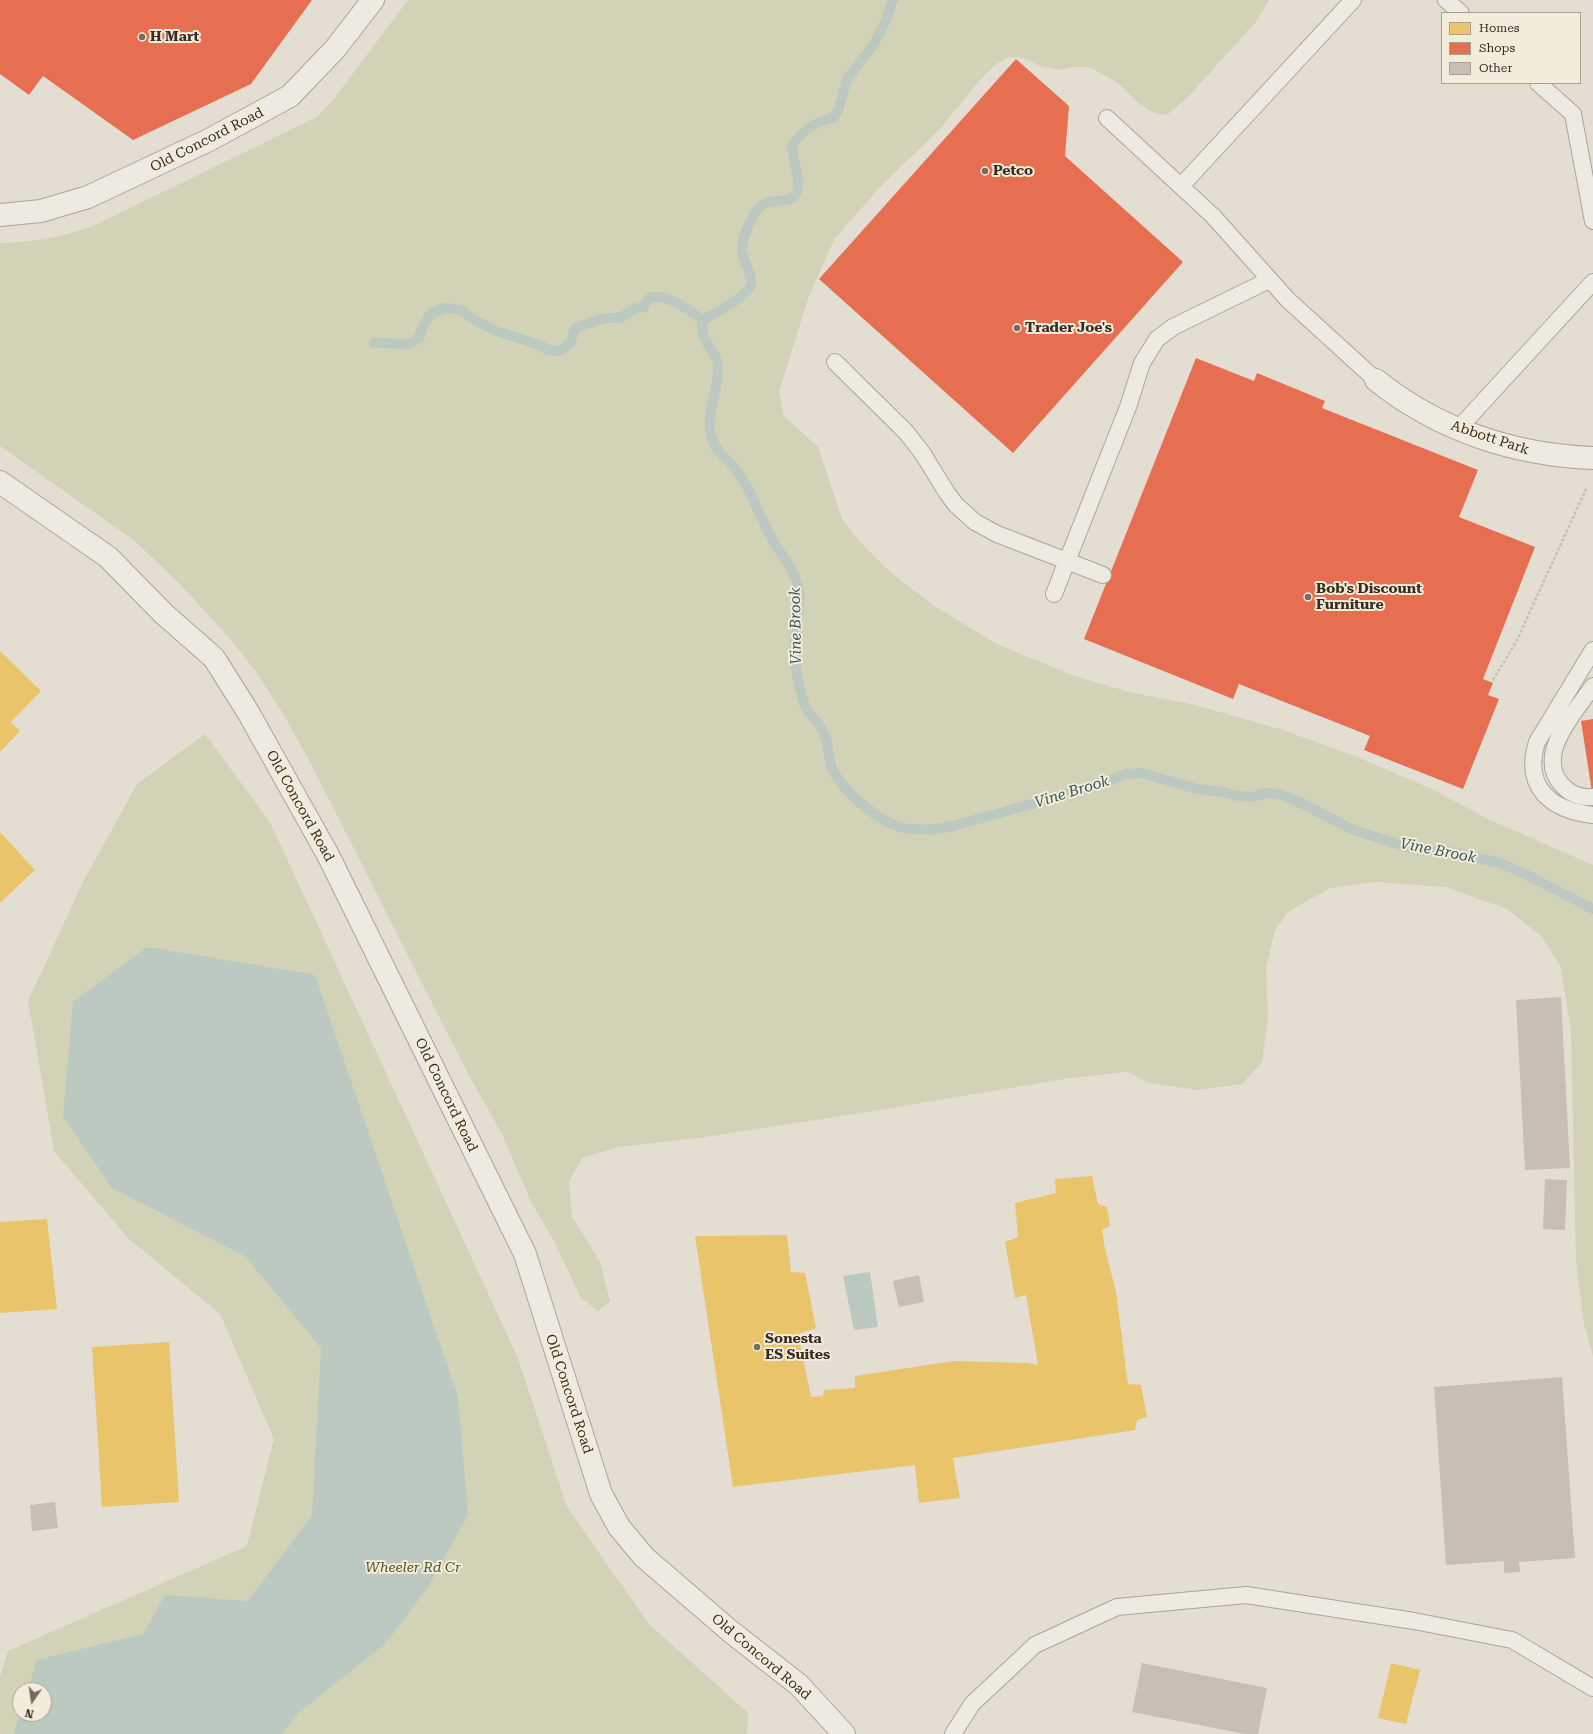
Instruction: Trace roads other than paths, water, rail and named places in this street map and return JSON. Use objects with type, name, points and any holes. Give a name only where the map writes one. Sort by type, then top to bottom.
[{"type":"street","name":"Old Concord Road","points":[[0,214],[41,211],[88,197],[209,140],[290,96],[335,48],[373,0]]},
{"type":"street","name":"Abbott Park","points":[[1376,380],[1408,404],[1458,429],[1513,448],[1555,456],[1593,458]]},
{"type":"street","name":"Old Concord Road","points":[[0,482],[108,557],[164,614],[214,658],[252,718],[328,856],[525,1254],[601,1494],[619,1527],[644,1557],[730,1631],[799,1685],[844,1734]]},
{"type":"lane","points":[[1181,186],[1353,0]]},
{"type":"lane","points":[[1446,0],[1460,12]]},
{"type":"lane","points":[[1539,84],[1573,114],[1593,221]]},
{"type":"lane","points":[[1108,118],[1213,216],[1269,280],[1307,318],[1376,380]]},
{"type":"lane","points":[[1054,594],[1128,406],[1142,363],[1151,346],[1164,333],[1173,327],[1269,280]]},
{"type":"lane","points":[[1458,429],[1593,282]]},
{"type":"lane","points":[[835,362],[915,442],[947,493],[966,515],[975,522],[997,534],[1103,575]]},
{"type":"lane","points":[[1593,650],[1537,742],[1533,754],[1533,767],[1541,791],[1549,800],[1570,810],[1593,815]]},
{"type":"lane","points":[[1593,686],[1560,735],[1553,753],[1555,774],[1559,782],[1575,794],[1593,797]]},
{"type":"lane","points":[[953,1734],[972,1704],[1035,1645],[1117,1607],[1246,1595],[1414,1621],[1512,1640],[1593,1688]]},
{"type":"waterway","name":"Vine Brook","points":[[893,0],[886,20],[874,44],[847,79],[838,111],[833,118],[819,122],[805,131],[792,146],[798,182],[796,194],[787,200],[766,203],[754,214],[746,232],[742,247],[743,256],[751,278],[750,287],[736,301],[703,320],[702,328],[705,340],[717,359],[718,366],[717,383],[710,418],[713,442],[721,454],[742,478],[772,539],[795,577],[799,597],[795,660],[802,697],[806,708],[824,734],[832,768],[838,780],[855,798],[878,817],[900,827],[923,830],[953,826],[1093,787],[1126,774],[1141,773],[1197,789],[1218,791],[1238,796],[1252,797],[1265,793],[1278,794],[1295,800],[1354,830],[1414,849],[1451,852],[1500,863],[1525,874],[1593,909]]},
{"type":"waterway","points":[[374,343],[409,344],[419,338],[424,324],[431,313],[445,308],[461,310],[476,321],[496,331],[540,345],[548,350],[560,351],[571,343],[575,328],[604,318],[620,318],[634,309],[644,307],[649,297],[672,300],[703,320]]},
{"type":"place","name":"H Mart","points":[[142,37]]},
{"type":"place","name":"Petco","points":[[985,171]]},
{"type":"place","name":"Trader Joe's","points":[[1017,328]]},
{"type":"place","name":"Bob's Discount Furniture","points":[[1308,597]]},
{"type":"place","name":"Sonesta ES Suites","points":[[757,1347]]},
{"type":"park label","name":"Wheeler Rd Cr","points":[[413,1568]]}]
